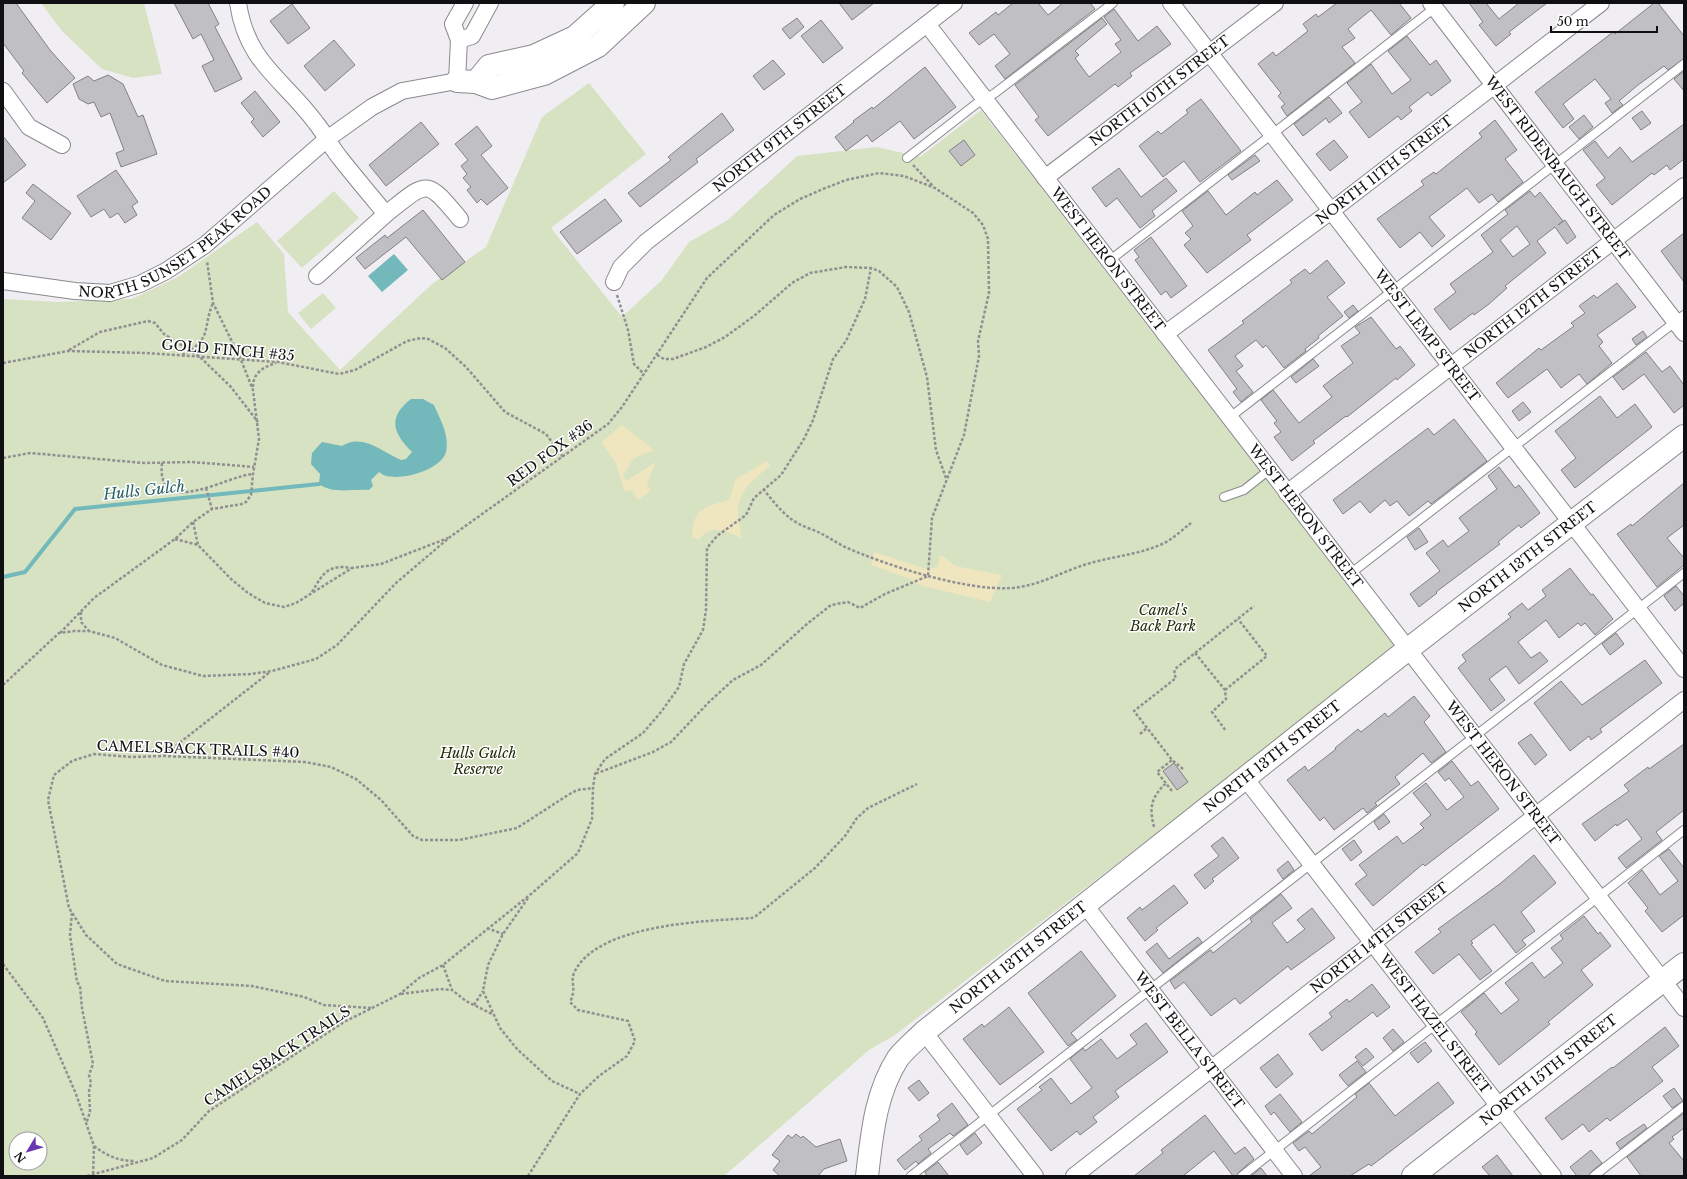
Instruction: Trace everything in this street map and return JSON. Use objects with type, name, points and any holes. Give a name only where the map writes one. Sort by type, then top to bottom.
[{"type":"street","points":[[238,3],[240,15],[250,43],[264,66],[316,122],[339,157],[386,214]]},
{"type":"street","points":[[465,3],[453,24],[459,40],[466,82]]},
{"type":"street","points":[[459,40],[472,36],[490,3]]},
{"type":"street","points":[[466,82],[489,66],[534,56],[575,37],[613,3]]},
{"type":"street","points":[[466,82],[492,88],[544,74],[598,46],[644,3]]},
{"type":"street","name":"NORTH 9TH STREET","points":[[614,282],[621,267],[646,242],[954,3]]},
{"type":"street","name":"WEST LEMP STREET","points":[[1171,3],[1684,669]]},
{"type":"street","name":"NORTH 10TH STREET","points":[[1045,178],[1275,3]]},
{"type":"street","name":"NORTH 11TH STREET","points":[[1165,334],[1331,211],[1601,3]]},
{"type":"street","name":"WEST RIDENBAUGH STREET","points":[[1435,5],[1554,164],[1681,323]]},
{"type":"street","name":"WEST HERON STREET","points":[[926,24],[1684,1008]]},
{"type":"street","name":"NORTH SUNSET PEAK ROAD","points":[[3,281],[75,291],[110,293],[140,284],[166,271],[205,245],[327,139],[372,106],[402,91],[466,82]]},
{"type":"street","points":[[3,92],[29,127],[62,145]]},
{"type":"street","name":"NORTH 12TH STREET","points":[[1287,493],[1684,186]]},
{"type":"street","points":[[317,276],[386,214],[416,191],[427,187],[438,194],[460,219]]},
{"type":"street","name":"NORTH 13TH STREET","points":[[867,1176],[875,1113],[881,1095],[899,1058],[924,1032],[1408,649],[1684,436]]},
{"type":"street","name":"NORTH 14TH STREET","points":[[1074,1176],[1684,700]]},
{"type":"street","name":"WEST HAZEL STREET","points":[[1245,778],[1553,1176]]},
{"type":"street","name":"WEST BELLA STREET","points":[[1085,905],[1294,1176]]},
{"type":"street","name":"NORTH 15TH STREET","points":[[1413,1176],[1684,964]]},
{"type":"street","points":[[924,1032],[1035,1176]]},
{"type":"lane","points":[[907,158],[976,104],[985,100],[1113,3]]},
{"type":"lane","points":[[1109,261],[1435,5]]},
{"type":"lane","points":[[1230,418],[1392,290],[1684,64]]},
{"type":"lane","points":[[1350,574],[1514,448],[1681,323]]},
{"type":"lane","points":[[1224,497],[1244,490],[1269,470]]},
{"type":"lane","points":[[911,1176],[1684,573]]},
{"type":"lane","points":[[1242,1176],[1684,830]]},
{"type":"lane","points":[[1594,1176],[1684,1106]]},
{"type":"path","points":[[907,158],[935,188]]},
{"type":"path","name":"RED FOX #36","points":[[60,633],[89,631],[115,638],[162,665],[203,676],[272,671],[316,659],[337,645],[396,583],[450,537],[608,424],[657,355],[707,278],[774,215],[800,199],[846,180],[879,173],[904,176],[935,188],[973,213],[983,225],[988,239],[989,293],[978,341],[979,356],[964,435],[946,478]]},
{"type":"path","points":[[3,685],[60,633],[94,598],[175,539],[193,522],[212,509],[242,504],[246,502],[251,495],[252,474],[259,439],[253,390],[241,360],[213,302],[205,245]]},
{"type":"path","points":[[657,355],[664,359],[673,359],[706,347],[743,324],[792,283],[810,273],[846,267],[871,268],[879,271],[897,287],[909,312],[927,377],[936,450],[946,478],[932,518],[928,576]]},
{"type":"path","name":"CAMELSBACK TRAILS #40","points":[[593,788],[577,790],[517,828],[459,840],[422,840],[413,836],[381,800],[356,779],[331,767],[305,762],[164,756],[131,757],[94,754],[72,761],[54,775],[48,800],[70,908],[86,935],[117,964],[165,981],[252,986],[304,997],[324,1006],[371,1008],[400,994],[419,978],[443,965],[531,894],[578,853],[592,819],[595,774],[605,759],[643,733],[661,712],[679,687],[684,664],[703,630],[706,610],[708,548],[716,536],[741,520],[746,515],[754,498],[781,475],[804,439],[814,420],[828,370],[833,359],[846,341],[865,300],[871,268]]},
{"type":"path","points":[[614,282],[628,330],[634,364],[644,374]]},
{"type":"path","points":[[182,355],[197,347],[206,332],[209,312],[213,302]]},
{"type":"path","points":[[68,351],[100,332],[148,321],[155,323],[164,334],[200,357],[231,387],[258,423]]},
{"type":"path","name":"GOLD FINCH #35","points":[[3,363],[68,351],[182,355],[278,362],[339,374],[355,370],[407,341],[421,338],[428,339],[445,348],[466,367],[505,412],[513,418],[546,434],[563,456]]},
{"type":"path","points":[[253,390],[254,378],[259,371],[264,367],[278,362]]},
{"type":"path","points":[[3,458],[22,453],[144,463],[192,462],[254,467]]},
{"type":"path","points":[[162,463],[162,477],[169,487],[184,493],[206,488],[241,475],[252,474]]},
{"type":"path","points":[[206,488],[212,509]]},
{"type":"path","points":[[763,489],[783,513],[800,525],[872,558],[928,576],[991,588],[1013,588],[1031,585],[1051,579],[1074,568],[1095,562],[1129,556],[1163,544],[1190,523]]},
{"type":"path","points":[[193,522],[198,545]]},
{"type":"path","points":[[311,593],[325,571],[336,566],[352,568],[381,564],[450,537]]},
{"type":"path","points":[[175,539],[198,545],[231,579],[264,603],[284,606],[296,603],[352,568]]},
{"type":"path","points":[[595,774],[653,752],[671,742],[709,702],[734,680],[762,666],[807,624],[831,605],[848,602],[860,608],[885,594],[928,576]]},
{"type":"path","points":[[1183,769],[1172,760],[1134,711],[1176,678],[1174,674],[1175,669],[1254,606]]},
{"type":"path","points":[[81,611],[81,622],[89,631]]},
{"type":"path","points":[[1225,690],[1267,656],[1238,619]]},
{"type":"path","points":[[1196,653],[1225,690],[1226,699],[1212,712],[1226,731]]},
{"type":"path","points":[[164,756],[272,671]]},
{"type":"path","points":[[1140,734],[1147,728]]},
{"type":"path","points":[[1172,760],[1157,772],[1172,791]]},
{"type":"path","points":[[528,1176],[580,1094],[599,1076],[627,1056],[635,1041],[628,1021],[578,1010],[570,1002],[575,993],[573,974],[583,960],[596,949],[614,940],[640,931],[700,921],[752,918],[756,916],[815,868],[845,836],[857,818],[868,808],[917,784]]},
{"type":"path","points":[[1163,843],[1156,834],[1151,804],[1156,793],[1166,784]]},
{"type":"path","points":[[474,1006],[483,990],[488,965],[503,934],[531,894]]},
{"type":"path","points":[[72,912],[70,935],[77,982],[80,986],[82,1008],[93,1064],[89,1075],[91,1083],[89,1091],[90,1112],[86,1125]]},
{"type":"path","points":[[487,928],[503,934]]},
{"type":"path","points":[[3,964],[43,1018],[76,1094],[94,1146],[93,1175]]},
{"type":"path","points":[[443,965],[452,990],[466,1002],[494,1015]]},
{"type":"path","name":"CAMELSBACK TRAILS #40","points":[[400,994],[452,990]]},
{"type":"path","points":[[483,990],[500,1028],[517,1049],[552,1081],[580,1094]]},
{"type":"path","name":"CAMELSBACK TRAILS","points":[[87,1176],[137,1161],[153,1158],[182,1140],[209,1111],[344,1022],[371,1008]]},
{"type":"path","name":"CAMELSBACK TRAILS","points":[[94,1146],[106,1155],[123,1161],[137,1161]]},
{"type":"green space","points":[[41,3],[144,3],[162,74],[133,78],[102,69],[62,31]]},
{"type":"green space","name":"Hulls Gulch Reserve","points":[[589,83],[646,154],[551,228],[622,317],[662,280],[689,242],[728,220],[797,156],[877,147],[920,157],[981,110],[1396,648],[895,1035],[869,1050],[724,1176],[3,1176],[3,299],[59,302],[132,299],[178,277],[257,222],[284,254],[288,312],[340,370],[432,284],[486,247],[542,117]]},
{"type":"green space","points":[[334,191],[359,218],[302,268],[277,241]]},
{"type":"green space","points":[[323,293],[336,308],[311,329],[298,313]]},
{"type":"sand","points":[[622,425],[654,450],[634,458],[623,475],[626,481],[656,462],[647,482],[650,491],[638,500],[632,490],[625,492],[615,461],[601,442]]},
{"type":"sand","points":[[767,461],[770,466],[753,480],[740,498],[738,505],[738,519],[741,538],[718,530],[708,532],[699,540],[692,537],[693,527],[698,514],[707,507],[729,500],[736,479]]},
{"type":"sand","points":[[874,552],[926,569],[937,567],[940,556],[943,556],[955,566],[1002,575],[990,602],[919,585],[910,579],[871,565]]},
{"type":"water","points":[[394,254],[408,270],[382,292],[368,276]]},
{"type":"water","points":[[411,399],[423,399],[434,405],[446,434],[446,452],[437,464],[429,469],[411,475],[394,477],[386,476],[379,472],[371,480],[373,486],[369,490],[336,490],[319,484],[320,474],[311,464],[312,453],[322,442],[342,446],[357,442],[365,443],[401,460],[406,459],[412,452],[400,438],[395,425],[399,412]]},
{"type":"building","points":[[3,3],[16,3],[50,50],[75,78],[47,103],[22,73],[24,71],[3,43]]},
{"type":"building","points":[[174,3],[208,3],[219,24],[215,27],[242,79],[215,92],[202,66],[214,60],[201,34],[193,39]]},
{"type":"building","points":[[839,3],[874,3],[852,20]]},
{"type":"building","points":[[1013,3],[1038,3],[1048,15],[1063,3],[1090,3],[1095,9],[1005,79],[995,66],[1010,54],[994,34],[979,45],[969,33],[996,12],[998,15]]},
{"type":"building","points":[[1337,3],[1399,3],[1411,18],[1391,35],[1371,10],[1348,29],[1355,38],[1342,47],[1355,63],[1287,116],[1281,107],[1285,104],[1278,96],[1281,93],[1258,64],[1273,52],[1276,56],[1308,31],[1303,24],[1316,14],[1318,17]]},
{"type":"building","points":[[1469,3],[1486,3],[1499,19],[1519,3],[1547,3],[1509,32],[1511,34],[1496,46],[1479,25],[1483,22]]},
{"type":"building","points":[[1654,3],[1658,3],[1684,36],[1684,59],[1668,70],[1664,66],[1638,85],[1619,101],[1623,105],[1612,113],[1605,103],[1611,99],[1595,79],[1563,104],[1574,119],[1563,128],[1535,92],[1613,32],[1615,34]]},
{"type":"building","points":[[292,4],[310,28],[288,44],[270,21]]},
{"type":"building","points":[[1114,9],[1138,41],[1157,26],[1171,44],[1130,73],[1132,76],[1118,87],[1115,84],[1048,136],[1035,120],[1039,117],[1015,85],[1102,18],[1107,24],[1075,51],[1079,55],[1075,58],[1089,77],[1121,52],[1115,44],[1121,40],[1104,17]]},
{"type":"building","points":[[797,18],[804,27],[790,39],[782,29]]},
{"type":"building","points":[[821,20],[843,48],[823,63],[801,36]]},
{"type":"building","points":[[1407,36],[1430,65],[1436,60],[1451,81],[1431,96],[1428,92],[1409,107],[1412,111],[1401,120],[1398,116],[1369,138],[1349,112],[1362,102],[1347,83],[1371,64],[1392,94],[1411,80],[1388,51]]},
{"type":"building","points":[[334,40],[355,65],[325,91],[304,66]]},
{"type":"building","points":[[773,60],[785,74],[764,90],[753,76]]},
{"type":"building","points":[[925,67],[956,107],[914,139],[900,121],[872,142],[867,135],[846,151],[835,137],[854,122],[853,121],[872,107],[873,109]]},
{"type":"building","points":[[1684,71],[1684,91],[1674,79]]},
{"type":"building","points":[[108,75],[123,84],[138,117],[143,115],[157,154],[121,167],[116,153],[124,150],[110,113],[101,117],[94,102],[88,104],[79,99],[73,84],[88,76],[94,81]]},
{"type":"building","points":[[255,91],[280,122],[263,137],[251,122],[254,119],[241,103]]},
{"type":"building","points":[[1329,97],[1342,113],[1329,123],[1326,118],[1303,136],[1294,124]]},
{"type":"building","points":[[1201,99],[1241,151],[1200,182],[1184,161],[1163,177],[1139,146],[1158,131],[1161,134],[1188,113],[1186,110]]},
{"type":"building","points":[[1642,111],[1651,123],[1641,130],[1632,118]]},
{"type":"building","points":[[722,113],[734,130],[696,159],[698,162],[640,207],[628,193],[671,160],[668,157]]},
{"type":"building","points":[[1584,115],[1593,127],[1579,139],[1569,127]]},
{"type":"building","points":[[1495,120],[1517,150],[1505,159],[1523,182],[1498,202],[1492,194],[1479,203],[1467,188],[1429,217],[1445,236],[1432,247],[1420,232],[1400,248],[1377,219],[1424,185],[1421,181],[1434,172],[1436,174],[1482,137],[1479,133]]},
{"type":"building","points":[[421,122],[439,144],[386,186],[369,165]]},
{"type":"building","points":[[1684,124],[1684,159],[1670,170],[1667,165],[1654,175],[1652,173],[1612,205],[1596,185],[1605,178],[1583,150],[1595,141],[1608,158],[1620,147],[1632,162]]},
{"type":"building","points":[[477,126],[492,146],[481,155],[508,188],[487,205],[481,199],[477,203],[467,190],[471,187],[463,178],[467,174],[461,166],[468,160],[455,144]]},
{"type":"building","points":[[3,136],[26,165],[3,183]]},
{"type":"building","points":[[964,140],[975,155],[961,166],[949,151]]},
{"type":"building","points":[[1334,140],[1348,157],[1330,171],[1316,154]]},
{"type":"building","points":[[1255,155],[1260,161],[1232,180],[1228,175]]},
{"type":"building","points":[[1119,168],[1141,197],[1166,178],[1177,191],[1152,211],[1155,216],[1140,228],[1117,198],[1106,207],[1092,188]]},
{"type":"building","points":[[116,170],[138,202],[132,206],[137,215],[125,223],[118,213],[110,218],[104,209],[91,217],[77,196]]},
{"type":"building","points":[[1277,180],[1293,200],[1247,235],[1251,240],[1207,273],[1184,245],[1191,239],[1185,233],[1193,226],[1182,211],[1208,191],[1226,215],[1255,192],[1257,195]]},
{"type":"building","points":[[33,184],[71,213],[51,240],[22,218],[35,201],[26,193]]},
{"type":"building","points":[[1530,191],[1535,197],[1540,192],[1563,221],[1558,225],[1565,220],[1576,237],[1567,244],[1555,227],[1537,241],[1546,253],[1505,286],[1507,288],[1489,304],[1474,315],[1473,313],[1450,330],[1434,309],[1456,292],[1450,284],[1493,252],[1481,235],[1508,214],[1505,210]],"holes":[[[1517,226],[1530,244],[1513,257],[1500,240]]]},
{"type":"building","points":[[605,199],[622,221],[577,254],[560,232]]},
{"type":"building","points":[[423,210],[465,262],[442,280],[406,237],[365,269],[356,258],[385,235],[387,238]]},
{"type":"building","points":[[1684,233],[1684,282],[1661,251]]},
{"type":"building","points":[[1151,237],[1187,286],[1171,298],[1166,291],[1161,295],[1135,260],[1139,257],[1134,250]]},
{"type":"building","points":[[1327,260],[1345,283],[1327,297],[1343,316],[1318,336],[1319,338],[1305,349],[1306,351],[1284,368],[1266,345],[1263,348],[1256,340],[1235,356],[1243,366],[1236,371],[1253,392],[1241,402],[1233,392],[1237,389],[1208,350],[1244,323],[1242,321],[1292,283],[1290,280],[1305,269],[1310,274]]},
{"type":"building","points":[[1617,283],[1636,307],[1597,335],[1603,342],[1599,346],[1612,363],[1587,384],[1579,374],[1561,388],[1547,369],[1508,398],[1496,383],[1539,348],[1541,350],[1574,326],[1571,323],[1585,313],[1579,306],[1594,295],[1597,298]]},
{"type":"building","points":[[1353,305],[1358,311],[1349,318],[1344,312]]},
{"type":"building","points":[[1371,317],[1396,349],[1400,346],[1415,365],[1397,380],[1396,378],[1347,417],[1346,416],[1313,441],[1315,443],[1292,461],[1274,437],[1281,432],[1274,423],[1277,421],[1261,400],[1273,390],[1299,423],[1332,397],[1323,386],[1353,363],[1341,346],[1360,333],[1355,327]]},
{"type":"building","points":[[1643,331],[1647,337],[1636,345],[1632,339]]},
{"type":"building","points":[[1646,352],[1662,372],[1670,366],[1684,385],[1684,405],[1674,413],[1644,374],[1623,390],[1613,377]]},
{"type":"building","points":[[1313,359],[1319,366],[1296,383],[1291,377]]},
{"type":"building","points":[[1600,396],[1617,418],[1635,404],[1652,427],[1575,488],[1561,470],[1576,458],[1555,431]]},
{"type":"building","points":[[1523,402],[1531,412],[1519,421],[1512,411]]},
{"type":"building","points":[[1454,419],[1487,461],[1431,504],[1428,501],[1409,516],[1397,501],[1390,506],[1385,500],[1370,513],[1360,501],[1343,514],[1333,500],[1428,428],[1434,435]]},
{"type":"building","points":[[1499,467],[1515,488],[1519,485],[1540,513],[1521,528],[1519,525],[1498,542],[1500,544],[1436,592],[1437,593],[1419,607],[1410,594],[1440,571],[1426,553],[1443,540],[1448,547],[1469,531],[1459,518],[1497,489],[1488,476]]},
{"type":"building","points":[[1684,483],[1684,525],[1667,538],[1684,558],[1684,565],[1657,587],[1617,534],[1631,524],[1632,526]]},
{"type":"building","points":[[1419,528],[1428,542],[1415,550],[1407,537]]},
{"type":"building","points":[[1570,568],[1591,595],[1593,594],[1613,619],[1595,635],[1585,623],[1581,626],[1578,623],[1559,638],[1546,620],[1518,642],[1531,658],[1540,652],[1548,661],[1519,684],[1506,666],[1489,679],[1505,700],[1491,711],[1458,668],[1466,661],[1462,655],[1511,617],[1508,614],[1522,603],[1528,610],[1546,596],[1542,590]]},
{"type":"building","points":[[1676,586],[1684,596],[1684,603],[1675,611],[1664,596]]},
{"type":"building","points":[[1616,633],[1624,644],[1610,655],[1602,644]]},
{"type":"building","points":[[1645,660],[1662,683],[1600,729],[1602,732],[1591,740],[1589,736],[1570,751],[1534,703],[1561,681],[1582,705]]},
{"type":"building","points":[[1414,696],[1430,716],[1424,722],[1446,752],[1431,763],[1423,753],[1395,777],[1400,784],[1375,803],[1377,805],[1367,813],[1363,808],[1334,830],[1324,817],[1320,821],[1287,780],[1305,766],[1308,771],[1358,729],[1361,732],[1385,713],[1388,717]]},
{"type":"building","points":[[1531,734],[1547,755],[1535,765],[1518,743]]},
{"type":"building","points":[[1684,744],[1684,810],[1656,832],[1662,840],[1626,868],[1618,858],[1642,839],[1627,819],[1617,826],[1616,824],[1595,841],[1582,824],[1629,791],[1624,785],[1648,767],[1649,769]]},
{"type":"building","points":[[1452,761],[1471,786],[1478,781],[1499,809],[1425,866],[1423,864],[1373,906],[1355,884],[1367,875],[1359,865],[1397,836],[1403,844],[1424,828],[1420,824],[1431,815],[1413,793],[1426,783],[1447,810],[1464,797],[1449,778],[1445,781],[1438,772]]},
{"type":"building","points":[[1174,763],[1188,782],[1177,790],[1163,771]]},
{"type":"building","points":[[1384,814],[1390,822],[1379,830],[1374,822]]},
{"type":"building","points":[[1223,837],[1239,858],[1212,879],[1214,881],[1205,889],[1194,875],[1219,856],[1211,846]]},
{"type":"building","points":[[1354,840],[1362,852],[1351,861],[1342,849]]},
{"type":"building","points":[[1669,849],[1684,868],[1684,915],[1662,932],[1645,911],[1648,908],[1628,883],[1642,870],[1660,895],[1678,881],[1659,856]]},
{"type":"building","points":[[1534,855],[1556,883],[1521,912],[1535,931],[1522,940],[1526,945],[1516,953],[1494,924],[1471,941],[1473,943],[1471,944],[1492,971],[1480,980],[1459,954],[1433,974],[1415,952],[1441,932],[1438,929],[1501,883]]},
{"type":"building","points":[[1288,861],[1294,870],[1283,879],[1277,870]]},
{"type":"building","points":[[1174,885],[1188,903],[1156,928],[1158,930],[1145,941],[1127,918],[1140,907],[1142,910]]},
{"type":"building","points":[[1281,894],[1292,908],[1272,923],[1287,943],[1305,929],[1297,920],[1312,908],[1335,938],[1291,970],[1288,966],[1240,1004],[1235,998],[1211,1016],[1184,982],[1175,989],[1170,981],[1209,951],[1211,950],[1213,953],[1252,922],[1250,919]]},
{"type":"building","points":[[1584,916],[1598,934],[1600,932],[1611,946],[1581,970],[1593,985],[1548,1022],[1550,1024],[1499,1065],[1475,1034],[1477,1032],[1461,1012],[1484,993],[1501,1014],[1519,1000],[1505,983],[1532,962],[1544,978],[1563,963],[1551,948],[1563,939],[1560,935]]},
{"type":"building","points":[[1198,937],[1202,942],[1163,973],[1146,952],[1157,943],[1169,959]]},
{"type":"building","points":[[1081,951],[1116,996],[1071,1033],[1077,1040],[1068,1046],[1028,993]]},
{"type":"building","points":[[1372,984],[1390,1007],[1377,1017],[1373,1012],[1322,1051],[1309,1034],[1332,1017],[1329,1013],[1347,999],[1349,1002]]},
{"type":"building","points":[[1009,1007],[1044,1052],[1000,1085],[963,1039],[982,1024],[984,1027]]},
{"type":"building","points":[[1146,1023],[1168,1052],[1115,1091],[1119,1097],[1093,1117],[1097,1122],[1080,1135],[1077,1131],[1051,1151],[1017,1109],[1042,1090],[1039,1087],[1051,1078],[1071,1104],[1092,1088],[1070,1059],[1083,1048],[1085,1051],[1101,1039],[1117,1059],[1137,1044],[1130,1035]]},
{"type":"building","points":[[1665,1027],[1679,1046],[1652,1067],[1663,1081],[1610,1121],[1607,1118],[1589,1132],[1583,1124],[1562,1140],[1545,1118],[1612,1067],[1613,1068]]},
{"type":"building","points":[[1393,1029],[1404,1042],[1393,1051],[1383,1038]]},
{"type":"building","points":[[1425,1042],[1432,1051],[1418,1063],[1410,1053]]},
{"type":"building","points":[[1366,1048],[1374,1057],[1363,1066],[1355,1057]]},
{"type":"building","points":[[1278,1054],[1293,1074],[1276,1088],[1260,1068]]},
{"type":"building","points":[[1357,1061],[1366,1072],[1348,1086],[1339,1075]]},
{"type":"building","points":[[919,1080],[929,1093],[919,1101],[908,1088]]},
{"type":"building","points":[[1438,1082],[1454,1103],[1371,1166],[1369,1164],[1350,1176],[1309,1176],[1321,1167],[1305,1147],[1299,1151],[1293,1143],[1309,1131],[1312,1134],[1357,1097],[1355,1094],[1369,1083],[1395,1116]]},
{"type":"building","points":[[1674,1088],[1683,1101],[1672,1108],[1663,1096]]},
{"type":"building","points":[[1280,1094],[1302,1122],[1290,1132],[1274,1112],[1271,1115],[1265,1106]]},
{"type":"building","points":[[952,1103],[968,1125],[953,1136],[950,1133],[928,1149],[931,1153],[918,1164],[916,1161],[905,1170],[897,1160],[922,1140],[919,1136],[940,1120],[937,1115]]},
{"type":"building","points":[[1684,1113],[1684,1128],[1672,1137],[1674,1139],[1669,1143],[1684,1161],[1684,1176],[1641,1176],[1627,1157]]},
{"type":"building","points":[[1205,1115],[1235,1154],[1245,1147],[1254,1159],[1239,1172],[1237,1176],[1233,1176],[1214,1151],[1183,1176],[1134,1176],[1163,1153],[1161,1150]]},
{"type":"building","points":[[1644,1124],[1647,1128],[1620,1149],[1616,1143]]},
{"type":"building","points":[[975,1133],[982,1143],[967,1155],[960,1145]]},
{"type":"building","points":[[796,1134],[801,1138],[803,1136],[816,1147],[840,1139],[847,1161],[824,1169],[818,1176],[780,1176],[773,1170],[780,1161],[772,1155],[788,1135],[792,1138]]},
{"type":"building","points":[[1591,1150],[1602,1163],[1591,1172],[1589,1176],[1577,1176],[1570,1167]]},
{"type":"building","points":[[1497,1155],[1513,1176],[1490,1176],[1482,1167]]},
{"type":"building","points":[[938,1162],[949,1176],[927,1176],[925,1172]]},
{"type":"building","points":[[1261,1168],[1267,1176],[1251,1176]]},
{"type":"waterway","name":"Hulls Gulch","points":[[3,577],[25,572],[75,509],[319,484]]},
{"type":"park label","name":"Camel's Back Park","points":[[1163,618]]}]
